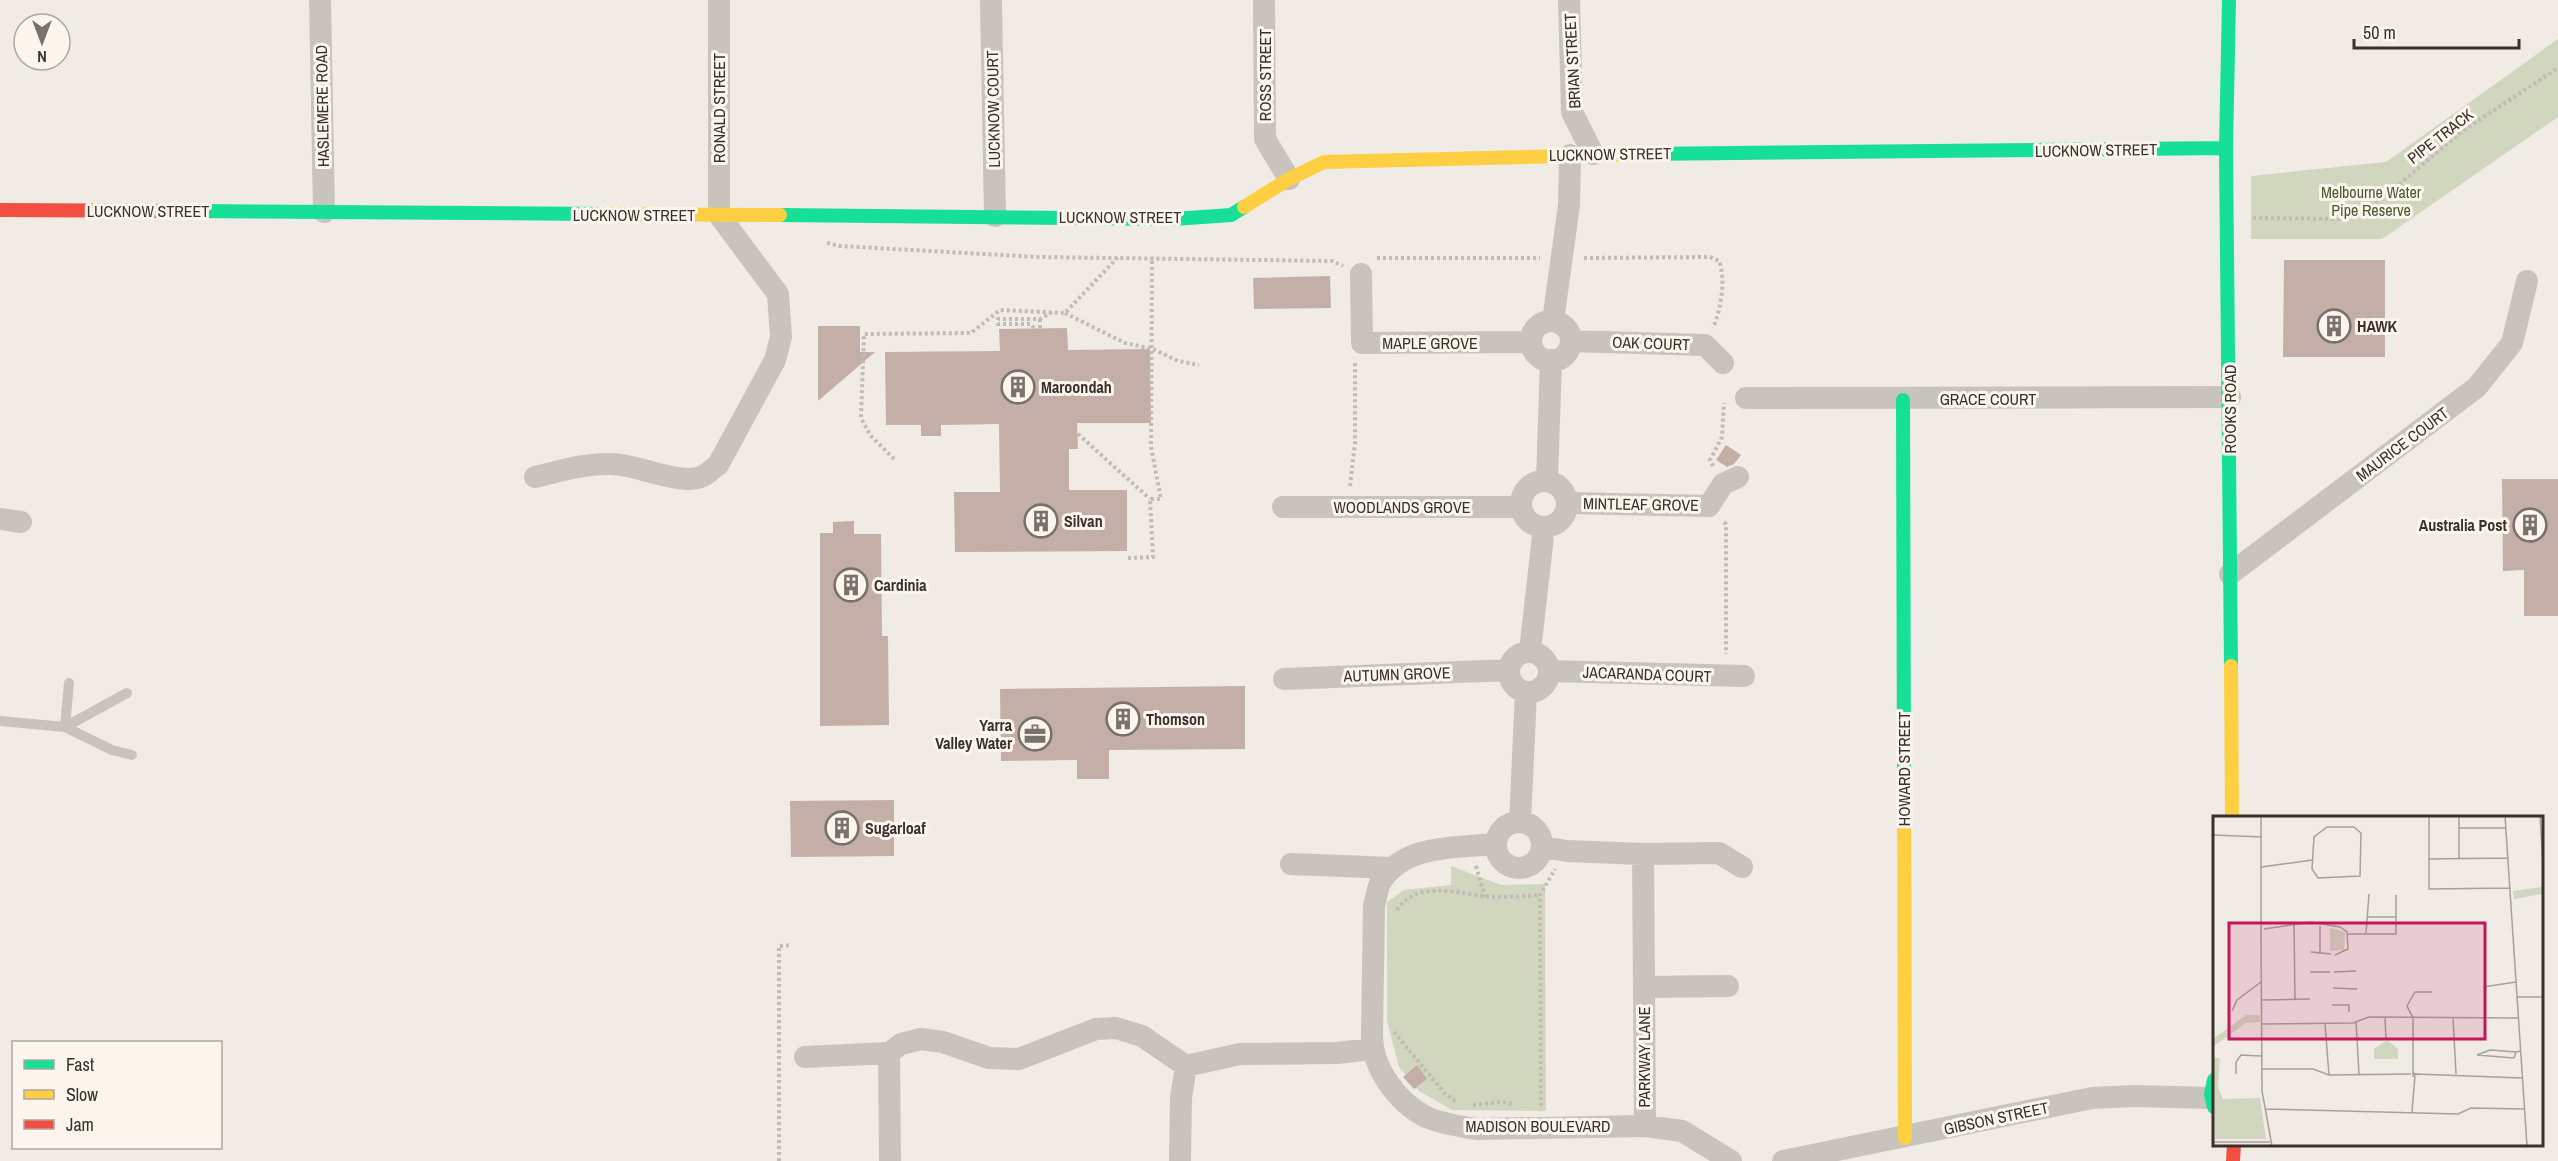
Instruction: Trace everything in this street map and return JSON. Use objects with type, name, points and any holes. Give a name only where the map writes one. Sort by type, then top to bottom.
[{"type":"street","name":"HASLEMERE ROAD","points":[[320,0],[324,212]]},
{"type":"street","name":"RONALD STREET","points":[[719,0],[719,215]]},
{"type":"street","name":"ROSS STREET","points":[[1264,0],[1265,139],[1289,179]]},
{"type":"street","name":"BRIAN STREET","points":[[1569,0],[1572,112],[1593,154]]},
{"type":"street","name":"ROOKS ROAD","points":[[2229,0],[2226,148],[2232,816]]},
{"type":"street","name":"LUCKNOW COURT","points":[[991,3],[995,216]]},
{"type":"street","name":"LUCKNOW STREET","points":[[0,210],[1163,219],[1231,215],[1289,179],[1324,162],[1570,154],[2226,148]]},
{"type":"street","points":[[1552,321],[1569,205],[1570,154]]},
{"type":"street","points":[[535,477],[584,464],[627,464],[685,479],[702,477],[718,465],[775,360],[781,337],[778,294],[719,215]]},
{"type":"street","name":"MAPLE GROVE","points":[[1361,274],[1362,343],[1531,342]]},
{"type":"street","name":"MAURICE COURT","points":[[2230,574],[2477,387],[2512,343],[2527,281]]},
{"type":"street","points":[[1552,321],[1564,325],[1571,341],[1565,355],[1551,360],[1537,355],[1531,342],[1535,329],[1552,321]]},
{"type":"street","name":"OAK COURT","points":[[1571,341],[1705,345],[1723,363]]},
{"type":"street","points":[[1547,480],[1551,360]]},
{"type":"street","name":"GRACE COURT","points":[[1735,398],[2230,397]]},
{"type":"street","name":"HOWARD STREET","points":[[1903,399],[1905,1138]]},
{"type":"street","points":[[1547,480],[1562,488],[1568,503],[1563,518],[1551,526],[1544,527],[1529,522],[1521,507],[1524,490],[1531,484],[1547,480]]},
{"type":"street","name":"MINTLEAF GROVE","points":[[1568,503],[1708,506],[1731,480]]},
{"type":"street","name":"WOODLANDS GROVE","points":[[1283,507],[1521,507]]},
{"type":"street","points":[[1530,651],[1544,527]]},
{"type":"street","points":[[1530,651],[1543,657],[1549,671],[1548,680],[1535,691],[1526,692],[1513,684],[1509,670],[1516,657],[1530,651]]},
{"type":"street","name":"AUTUMN GROVE","points":[[1284,679],[1509,670]]},
{"type":"street","name":"JACARANDA COURT","points":[[1549,671],[1735,676]]},
{"type":"street","points":[[1520,822],[1526,692]]},
{"type":"street","points":[[1520,822],[1536,830],[1542,847],[1534,862],[1526,867],[1517,868],[1502,861],[1496,844],[1504,828],[1520,822]]},
{"type":"street","points":[[1291,864],[1392,868],[1413,855],[1496,844]]},
{"type":"street","points":[[1542,847],[1567,851],[1643,854],[1719,853],[1742,867]]},
{"type":"street","name":"PARKWAY LANE","points":[[1643,854],[1645,1126]]},
{"type":"street","name":"MADISON BOULEVARD","points":[[1392,868],[1379,885],[1374,906],[1372,1049],[1379,1070],[1398,1094],[1425,1116],[1448,1125],[1476,1129],[1645,1126],[1682,1131],[1731,1161]]},
{"type":"street","name":"PARKWAY LANE","points":[[1644,987],[1728,986]]},
{"type":"street","points":[[806,1056],[889,1053],[901,1044],[921,1039],[943,1041],[989,1058],[1019,1059],[1096,1029],[1116,1028],[1142,1036],[1186,1066],[1240,1054],[1336,1053],[1372,1049]]},
{"type":"street","points":[[889,1053],[890,1161]]},
{"type":"street","points":[[1180,1161],[1181,1098],[1186,1066]]},
{"type":"street","name":"GIBSON STREET","points":[[1783,1161],[1905,1138],[2092,1098],[2213,1095]]},
{"type":"street","points":[[2233,1161],[2234,1146]]},
{"type":"lane","points":[[65,727],[69,683]]},
{"type":"lane","points":[[65,727],[128,693]]},
{"type":"lane","points":[[0,721],[65,727],[112,750],[132,754]]},
{"type":"path","name":"PIPE TRACK","points":[[2227,217],[2340,219],[2382,199],[2461,132],[2558,68]]},
{"type":"path","points":[[825,242],[840,246],[1038,257],[1332,261],[1361,274]]},
{"type":"path","points":[[1065,313],[1118,257]]},
{"type":"path","points":[[1077,434],[1150,499],[1161,499],[1151,447],[1152,257]]},
{"type":"path","points":[[894,459],[870,435],[861,418],[864,334],[971,333],[1000,310],[1065,313],[1125,343],[1153,350],[1178,361],[1199,365]]},
{"type":"path","points":[[1034,328],[1031,324],[998,324],[998,320],[1040,319],[1053,312]]},
{"type":"path","points":[[1040,319],[1040,328]]},
{"type":"path","points":[[1347,507],[1355,443],[1355,357],[1362,343]]},
{"type":"path","points":[[1731,480],[1710,460],[1722,437],[1735,398]]},
{"type":"path","points":[[1128,558],[1153,557],[1150,499]]},
{"type":"path","points":[[1708,506],[1726,524],[1735,676]]},
{"type":"path","points":[[1470,847],[1485,897]]},
{"type":"path","points":[[1532,1107],[1541,1108],[1539,895],[1567,851]]},
{"type":"path","points":[[1392,918],[1400,906],[1418,893],[1456,891],[1485,897],[1539,895]]},
{"type":"path","points":[[779,1161],[779,946],[792,945]]},
{"type":"path","points":[[1394,1023],[1394,1033],[1446,1095],[1462,1103]]},
{"type":"path","points":[[1470,1106],[1500,1102],[1523,1106]]},
{"type":"green space","name":"Melbourne Water Pipe Reserve","points":[[2558,39],[2558,117],[2382,239],[2251,239],[2251,176],[2386,162]]},
{"type":"green space","points":[[1451,866],[1501,885],[1545,884],[1546,1111],[1452,1110],[1419,1091],[1399,1067],[1387,1021],[1387,902],[1404,890],[1451,885]]},
{"type":"building","name":"HAWK","points":[[2284,260],[2385,260],[2385,357],[2283,357]]},
{"type":"building","points":[[1330,276],[1331,308],[1254,309],[1253,278]]},
{"type":"building","points":[[818,326],[860,326],[860,352],[875,352],[818,401]]},
{"type":"building","name":"Maroondah","points":[[1067,328],[1068,350],[1150,349],[1151,423],[1077,423],[1078,449],[1069,449],[1069,490],[1127,490],[1127,551],[955,552],[954,492],[1000,492],[999,424],[941,425],[941,436],[921,436],[921,425],[886,425],[885,352],[1000,351],[999,329]]},
{"type":"building","points":[[1726,445],[1741,455],[1734,464],[1727,467],[1716,460]]},
{"type":"building","name":"Australia Post","points":[[2502,479],[2558,479],[2558,616],[2524,616],[2524,570],[2503,571]]},
{"type":"building","points":[[854,521],[854,534],[881,534],[882,636],[888,636],[889,725],[820,726],[820,533],[833,533],[833,522]]},
{"type":"building","name":"Thomson","points":[[1245,686],[1245,749],[1109,750],[1109,779],[1077,779],[1077,760],[1001,761],[1000,689]]},
{"type":"building","name":"Sugarloaf","points":[[894,800],[894,856],[791,857],[790,801]]},
{"type":"building","points":[[1417,1065],[1427,1079],[1414,1089],[1403,1077]]},
{"type":"traffic: fast","points":[[2229,0],[2226,148],[2231,666]]},
{"type":"traffic: fast","points":[[1643,154],[2226,148]]},
{"type":"traffic: fast","points":[[780,215],[1174,219],[1231,215],[1244,207]]},
{"type":"traffic: fast","points":[[192,211],[600,214]]},
{"type":"traffic: fast","points":[[1903,400],[1904,777]]},
{"type":"traffic: fast","points":[[2213,1085],[2211,1094],[2213,1103]]},
{"type":"traffic: slow","points":[[1244,207],[1289,179],[1324,162],[1643,154]]},
{"type":"traffic: slow","points":[[600,214],[780,215]]},
{"type":"traffic: slow","points":[[2231,666],[2232,816]]},
{"type":"traffic: slow","points":[[1904,777],[1905,1138]]},
{"type":"traffic: jam","points":[[0,210],[192,211]]},
{"type":"traffic: jam","points":[[2233,1161],[2234,1146]]},
{"type":"place","name":"HAWK","points":[[2334,326]]},
{"type":"place","name":"Maroondah","points":[[1018,387]]},
{"type":"place","name":"Silvan","points":[[1041,521]]},
{"type":"place","name":"Australia Post","points":[[2530,525]]},
{"type":"place","name":"Cardinia","points":[[851,585]]},
{"type":"place","name":"Thomson","points":[[1123,719]]},
{"type":"place","name":"Yarra Valley Water","points":[[1035,734]]},
{"type":"place","name":"Sugarloaf","points":[[842,828]]}]
